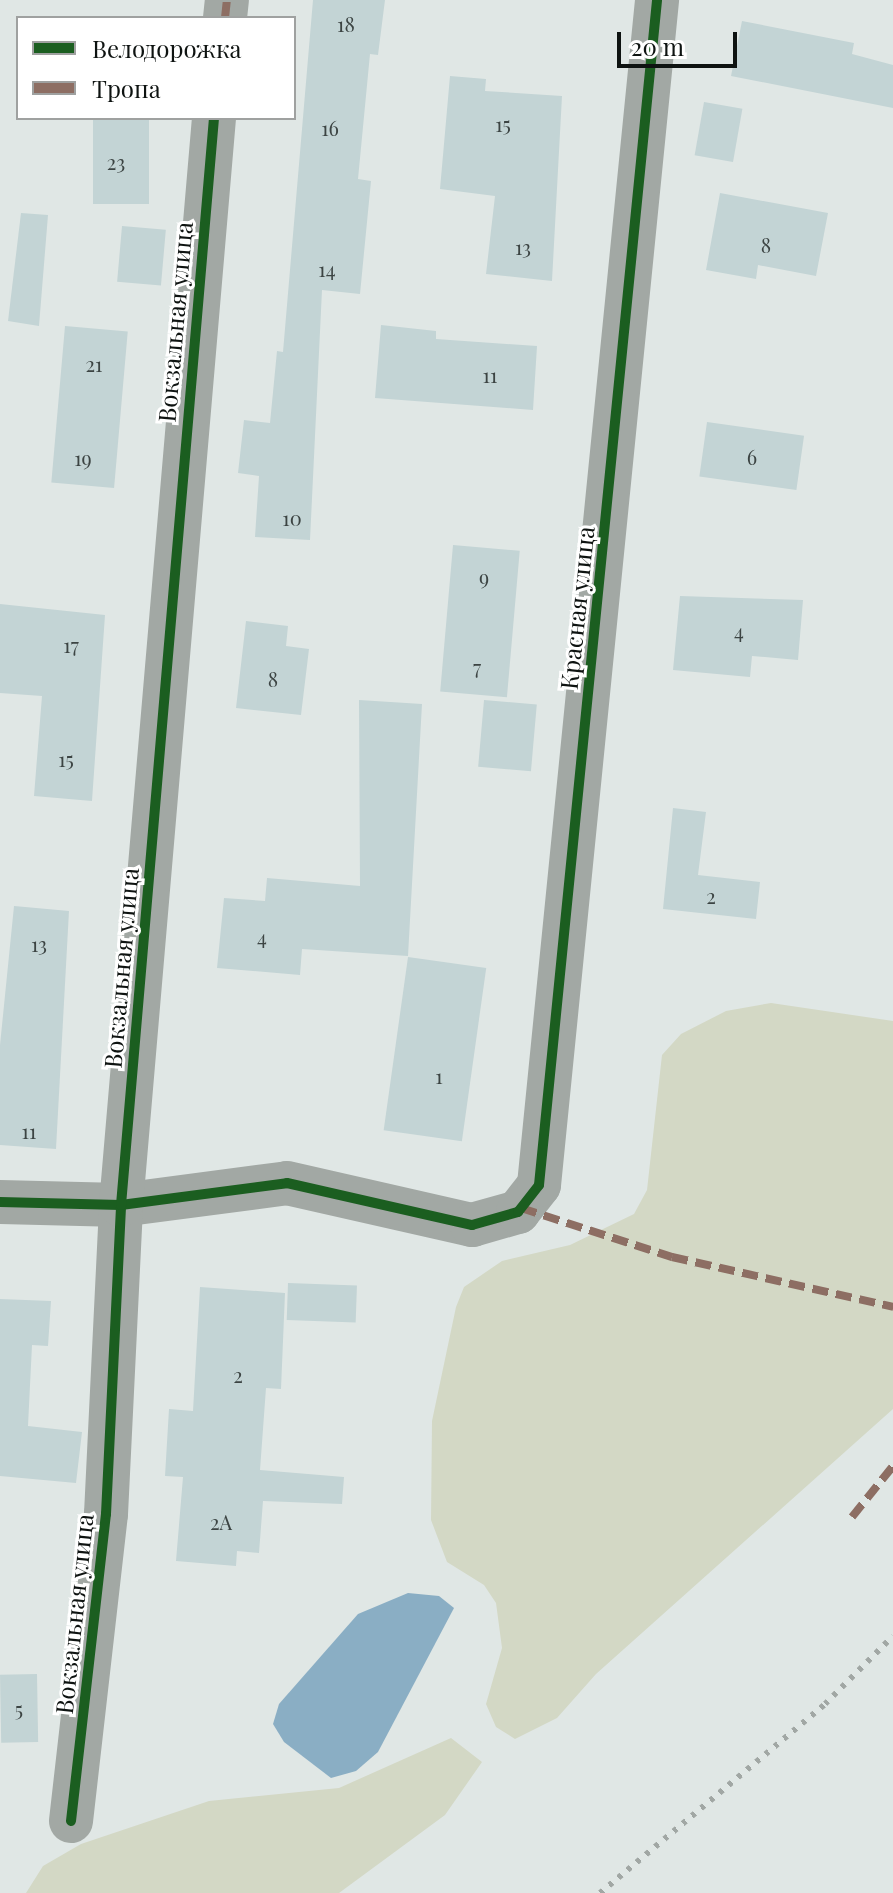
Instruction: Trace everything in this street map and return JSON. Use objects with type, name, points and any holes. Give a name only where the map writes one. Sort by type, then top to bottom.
[{"type":"street","name":"Красная улица","points":[[121,1205],[287,1183],[472,1225],[518,1212],[539,1185],[657,0]]},
{"type":"street","name":"Вокзальная улица","points":[[71,1821],[106,1514],[121,1205],[214,120]]},
{"type":"street","points":[[0,1202],[121,1205]]},
{"type":"green space","points":[[771,1003],[893,1021],[893,1409],[596,1674],[557,1718],[515,1739],[496,1727],[486,1704],[502,1648],[496,1603],[484,1585],[447,1562],[431,1520],[432,1421],[456,1307],[464,1287],[502,1261],[570,1245],[634,1214],[647,1190],[662,1055],[681,1034],[726,1011]]},
{"type":"green space","points":[[451,1738],[482,1762],[445,1815],[339,1893],[26,1893],[43,1866],[81,1844],[209,1801],[339,1788]]},
{"type":"water","points":[[408,1593],[439,1596],[454,1608],[378,1752],[356,1771],[331,1778],[284,1742],[273,1724],[279,1704],[358,1614]]},
{"type":"building","points":[[313,0],[385,0],[378,55],[370,54],[358,179],[371,181],[360,294],[322,290],[310,540],[255,537],[259,476],[238,473],[244,420],[270,423],[277,351],[283,352]]},
{"type":"building","points":[[742,21],[854,43],[852,54],[893,65],[893,108],[731,76]]},
{"type":"building","points":[[450,76],[486,79],[485,91],[562,96],[552,281],[486,274],[495,196],[440,189]]},
{"type":"building","points":[[704,102],[742,109],[733,162],[695,155]]},
{"type":"building","points":[[93,120],[149,120],[149,204],[93,204]]},
{"type":"building","points":[[720,193],[828,213],[816,276],[758,265],[756,279],[706,270]]},
{"type":"building","points":[[21,213],[48,215],[39,326],[8,321]]},
{"type":"building","points":[[122,226],[166,230],[161,286],[117,282]]},
{"type":"building","points":[[381,325],[436,331],[436,339],[537,346],[533,410],[375,398]]},
{"type":"building","points":[[65,326],[128,331],[114,488],[51,482]]},
{"type":"building","points":[[707,422],[804,436],[796,490],[699,476]]},
{"type":"building","points":[[453,545],[520,551],[507,697],[440,691]]},
{"type":"building","points":[[680,596],[803,600],[798,660],[752,656],[750,677],[673,670]]},
{"type":"building","points":[[0,604],[105,615],[92,801],[34,796],[42,696],[0,693]]},
{"type":"building","points":[[246,621],[288,626],[286,646],[309,649],[301,715],[236,708]]},
{"type":"building","points":[[359,700],[422,704],[408,956],[302,949],[300,975],[217,968],[224,898],[265,901],[267,878],[360,886]]},
{"type":"building","points":[[484,700],[537,705],[531,771],[478,767]]},
{"type":"building","points":[[673,808],[706,812],[698,875],[760,882],[756,919],[663,909]]},
{"type":"building","points":[[14,906],[69,911],[56,1149],[0,1145],[0,1045]]},
{"type":"building","points":[[408,957],[486,968],[462,1141],[384,1130]]},
{"type":"building","points":[[288,1283],[357,1285],[356,1322],[287,1320]]},
{"type":"building","points":[[200,1287],[285,1293],[281,1389],[266,1388],[260,1470],[344,1477],[342,1504],[263,1501],[259,1553],[237,1551],[236,1566],[176,1561],[183,1477],[165,1476],[169,1409],[193,1411]]},
{"type":"building","points":[[0,1299],[51,1301],[48,1346],[32,1345],[28,1426],[82,1432],[76,1483],[0,1476]]},
{"type":"building","points":[[37,1674],[38,1742],[1,1743],[0,1675]]},
{"type":"railway","points":[[600,1893],[825,1704],[893,1636]]},
{"type":"marked path","points":[[225,16],[227,0]]},
{"type":"marked path","points":[[521,1208],[672,1257],[893,1307]]},
{"type":"marked path","points":[[852,1517],[893,1466]]},
{"type":"cycle path","points":[[0,1202],[121,1205],[287,1183],[472,1225],[518,1212],[539,1185],[657,0]]},
{"type":"cycle path","points":[[71,1821],[106,1514],[121,1205],[214,120]]}]
